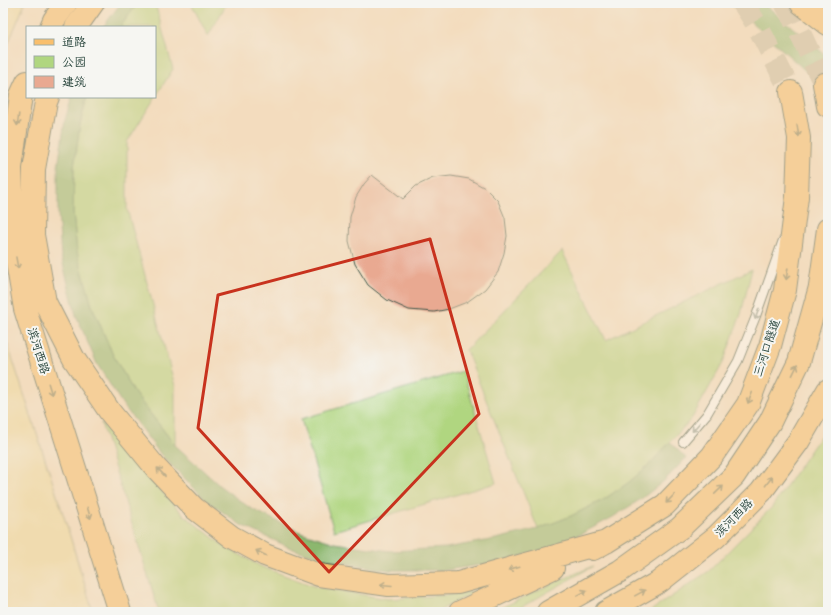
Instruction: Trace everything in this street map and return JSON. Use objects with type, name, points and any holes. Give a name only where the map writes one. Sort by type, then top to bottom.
[{"type":"main road","points":[[51,26],[66,3]]},
{"type":"main road","points":[[77,26],[93,3]]},
{"type":"main road","points":[[801,3],[828,24]]},
{"type":"main road","name":"滨河西路","points":[[26,84],[21,95],[12,168],[12,238],[25,309],[120,612]]},
{"type":"main road","points":[[824,84],[828,106]]},
{"type":"main road","name":"三河口隧道","points":[[606,542],[665,504],[712,456],[748,404],[770,346],[785,290],[797,197],[799,138],[791,92]]},
{"type":"main road","points":[[48,98],[34,169],[34,235],[45,302],[74,359],[110,412],[156,468],[194,508],[232,537],[265,555],[319,575],[389,585],[458,583],[606,542]]},
{"type":"main road","points":[[548,612],[620,571],[680,528],[734,476],[770,422],[799,362],[820,287],[828,229]]},
{"type":"main road","name":"滨河西路","points":[[606,612],[659,582],[716,537],[761,492],[798,442],[828,390]]},
{"type":"main road","points":[[460,612],[606,542]]},
{"type":"lane","points":[[683,442],[708,414],[738,361],[756,316],[797,197]]},
{"type":"highlighted area","points":[[430,239],[479,414],[329,572],[198,428],[218,295]]},
{"type":"green space","points":[[121,3],[138,3],[121,26],[104,26]]},
{"type":"green space","points":[[138,3],[155,3],[173,69],[156,96],[156,26],[121,26]]},
{"type":"green space","points":[[191,3],[227,3],[208,36]]},
{"type":"green space","points":[[730,3],[763,3],[828,57],[828,69],[817,81]]},
{"type":"green space","points":[[72,98],[87,98],[80,124],[74,167],[73,213],[77,252],[92,306],[113,355],[135,394],[175,445],[220,486],[250,508],[297,531],[335,543],[390,551],[446,548],[496,539],[538,529],[571,516],[603,500],[628,483],[649,465],[670,442],[686,458],[664,481],[641,499],[613,517],[581,534],[547,549],[500,562],[446,570],[389,570],[332,561],[293,549],[241,525],[207,501],[162,456],[123,405],[97,364],[76,315],[61,256],[58,213],[58,167],[65,120]]},
{"type":"green space","points":[[87,98],[155,98],[127,142],[127,209],[175,386],[175,445],[135,394],[113,355],[92,306],[77,252],[73,213],[74,167],[80,124]]},
{"type":"green space","points":[[562,251],[606,340],[752,269],[741,314],[723,363],[692,418],[649,465],[628,483],[603,500],[571,516],[538,529],[466,350]]},
{"type":"green space","points":[[463,371],[496,483],[334,531],[301,419]]},
{"type":"green space","points":[[101,423],[146,475],[185,516],[224,546],[262,567],[316,587],[388,599],[448,595],[476,591],[437,612],[159,612]]},
{"type":"green space","points":[[828,425],[828,612],[649,612],[709,571],[772,507]]},
{"type":"green space","points":[[593,566],[513,612],[493,612],[538,590]]},
{"type":"sand","points":[[3,3],[25,3],[3,56]]},
{"type":"sand","points":[[3,330],[66,523],[93,612],[3,612]]},
{"type":"building","points":[[372,175],[403,199],[416,186],[433,178],[451,176],[469,179],[485,188],[498,201],[505,218],[507,236],[504,253],[498,272],[485,289],[467,302],[449,309],[434,312],[409,310],[387,300],[368,285],[355,264],[349,241],[350,217],[356,197]]},
{"type":"tunnel","points":[[743,3],[757,25],[791,92]]},
{"type":"tunnel","points":[[785,3],[824,84]]}]
